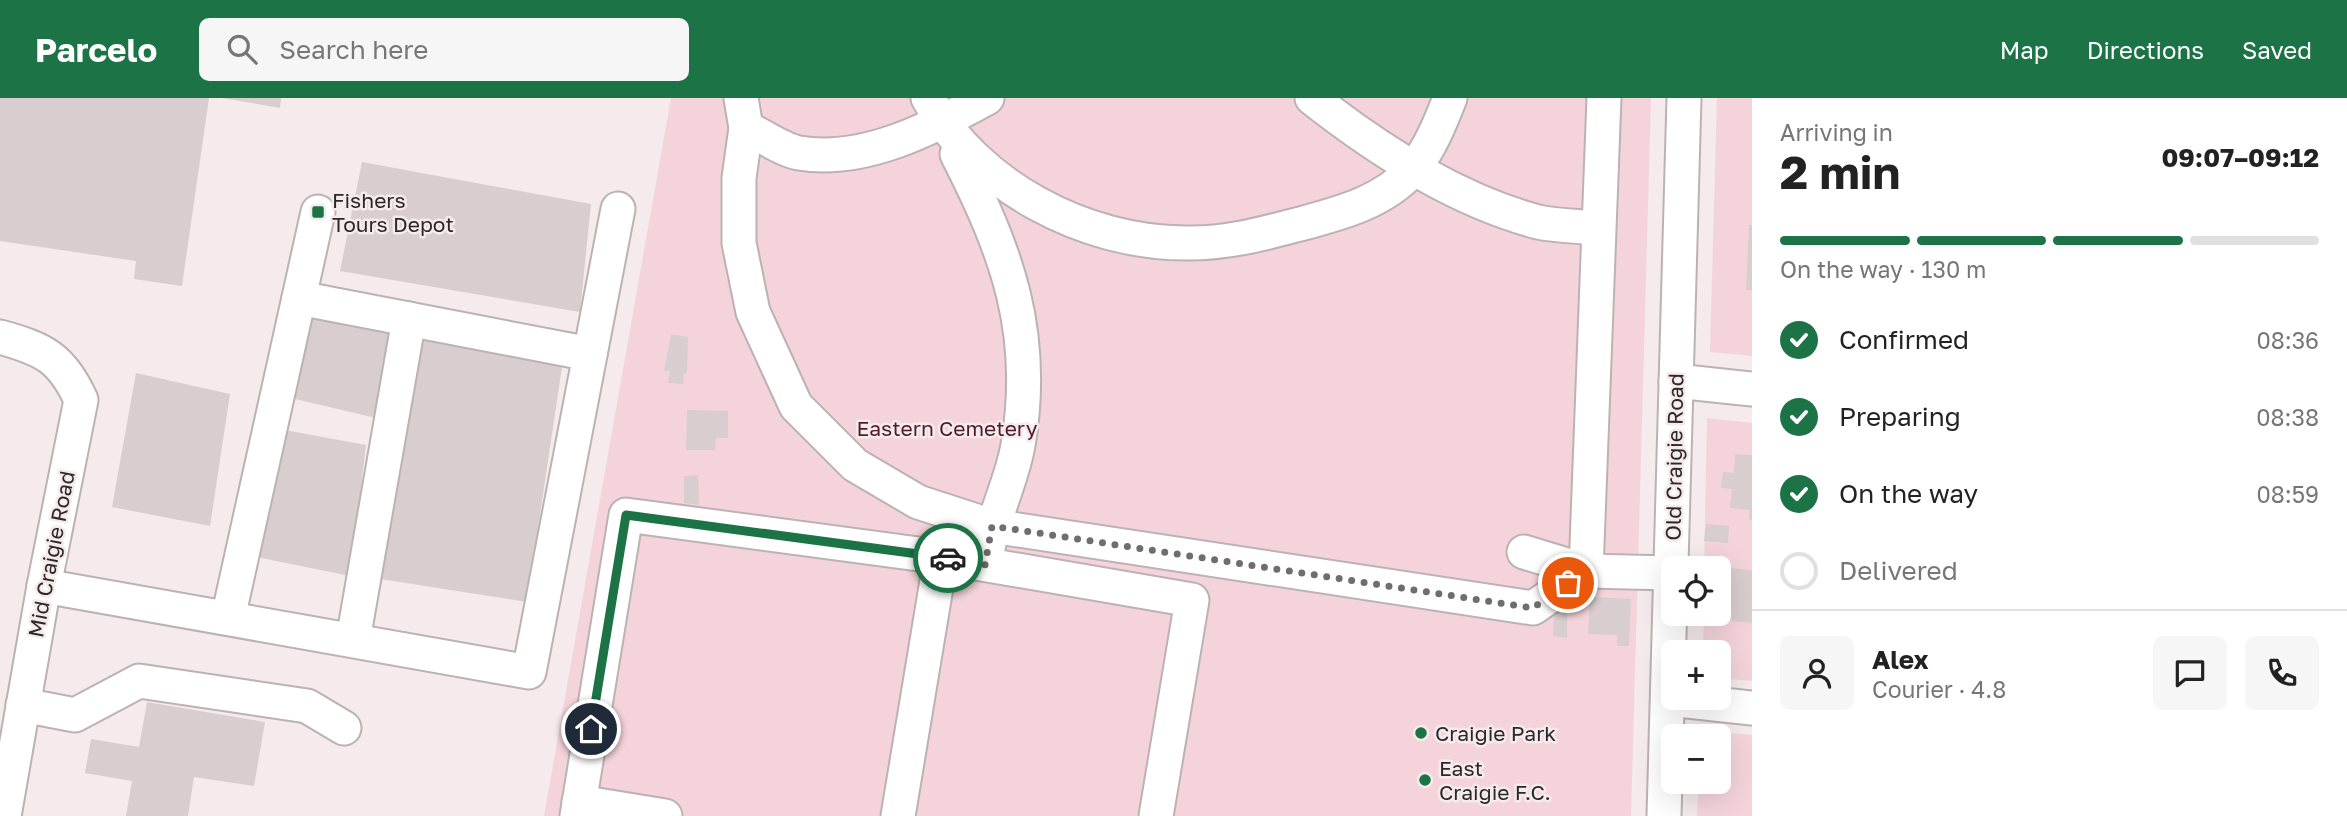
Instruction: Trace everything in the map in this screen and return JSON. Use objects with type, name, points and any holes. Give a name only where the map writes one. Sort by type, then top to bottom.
[{"type":"street","points":[[740,107],[798,153],[852,155],[934,111],[987,98]]},
{"type":"street","points":[[1312,98],[1359,135],[1470,197],[1539,222],[1597,228]]},
{"type":"street","points":[[934,111],[994,177],[1055,213],[1121,235],[1184,244],[1243,240],[1345,212],[1385,194],[1414,168],[1450,98]]},
{"type":"street","points":[[1586,571],[1604,98]]},
{"type":"street","name":"Old Craigie Road","points":[[1672,556],[1684,98]]},
{"type":"street","points":[[740,107],[739,243],[753,312],[796,406],[855,465],[918,502],[992,526],[1533,608],[1586,571]]},
{"type":"street","points":[[934,111],[985,209],[1018,306],[1026,383],[1018,448],[992,526],[985,565]]},
{"type":"street","points":[[44,586],[528,672],[618,209]]},
{"type":"street","points":[[228,618],[318,212]]},
{"type":"street","points":[[299,298],[590,354]]},
{"type":"street","points":[[353,640],[409,319]]},
{"type":"street","name":"Mid Craigie Road","points":[[0,337],[35,346],[69,373],[82,400],[44,586],[4,816]]},
{"type":"street","points":[[1676,381],[1752,389]]},
{"type":"street","points":[[665,816],[578,809],[626,515],[941,557],[1192,600],[1156,816]]},
{"type":"street","points":[[1524,552],[1586,571],[1661,573]]},
{"type":"street","points":[[898,816],[941,557]]},
{"type":"street","points":[[23,705],[75,715],[139,681],[307,706],[344,728]]},
{"type":"street","points":[[1731,706],[1752,708]]},
{"type":"street","name":"Old Craigie Road","points":[[1664,816],[1669,710]]},
{"type":"green space","name":"Eastern Cemetery","points":[[671,98],[1651,98],[1631,816],[544,816]]},
{"type":"green space","points":[[1717,98],[1752,98],[1752,356],[1710,352]]},
{"type":"green space","points":[[1707,418],[1752,423],[1752,681],[1731,679],[1731,640],[1703,640],[1704,626],[1731,626],[1731,556],[1704,556]]},
{"type":"green space","points":[[1731,733],[1752,735],[1752,816],[1697,816],[1698,794],[1731,794]]},
{"type":"building","points":[[0,98],[209,98],[182,286],[134,279],[136,261],[0,241]]},
{"type":"building","points":[[222,98],[281,98],[280,108]]},
{"type":"building","points":[[362,162],[591,204],[580,312],[340,271]]},
{"type":"building","points":[[1749,225],[1752,225],[1752,290],[1746,290]]},
{"type":"building","points":[[309,316],[392,334],[376,418],[291,398]]},
{"type":"building","points":[[671,334],[688,337],[687,373],[684,373],[683,384],[668,383],[670,371],[664,371]]},
{"type":"building","points":[[423,336],[562,367],[527,602],[374,578]]},
{"type":"building","points":[[136,373],[230,394],[210,526],[112,507]]},
{"type":"building","points":[[687,410],[728,411],[728,438],[716,438],[715,450],[686,450]]},
{"type":"building","points":[[274,428],[366,445],[350,576],[252,556]]},
{"type":"building","points":[[1735,454],[1752,455],[1752,520],[1749,519],[1750,510],[1730,508],[1732,489],[1721,488],[1723,472],[1734,473]]},
{"type":"building","points":[[698,475],[699,505],[684,503],[684,476]]},
{"type":"building","points":[[1706,524],[1729,526],[1728,543],[1704,541]]},
{"type":"building","points":[[1731,568],[1752,570],[1752,623],[1731,621]]},
{"type":"building","points":[[1590,597],[1631,599],[1629,646],[1617,646],[1617,635],[1588,634]]},
{"type":"building","points":[[1554,611],[1567,611],[1567,638],[1553,636]]},
{"type":"building","points":[[147,702],[265,722],[254,786],[194,777],[188,816],[126,816],[132,781],[85,773],[91,739],[139,747]]},
{"type":"way so far","points":[[948,558],[985,565],[992,526],[1533,608],[1568,583]]},
{"type":"place","name":"Fishers Tours Depot","points":[[318,212]]},
{"type":"place","name":"Craigie Park","points":[[1421,733]]},
{"type":"place","name":"East Craigie F.C.","points":[[1425,780]]},
{"type":"route","points":[[591,729],[626,515],[948,558]]}]
